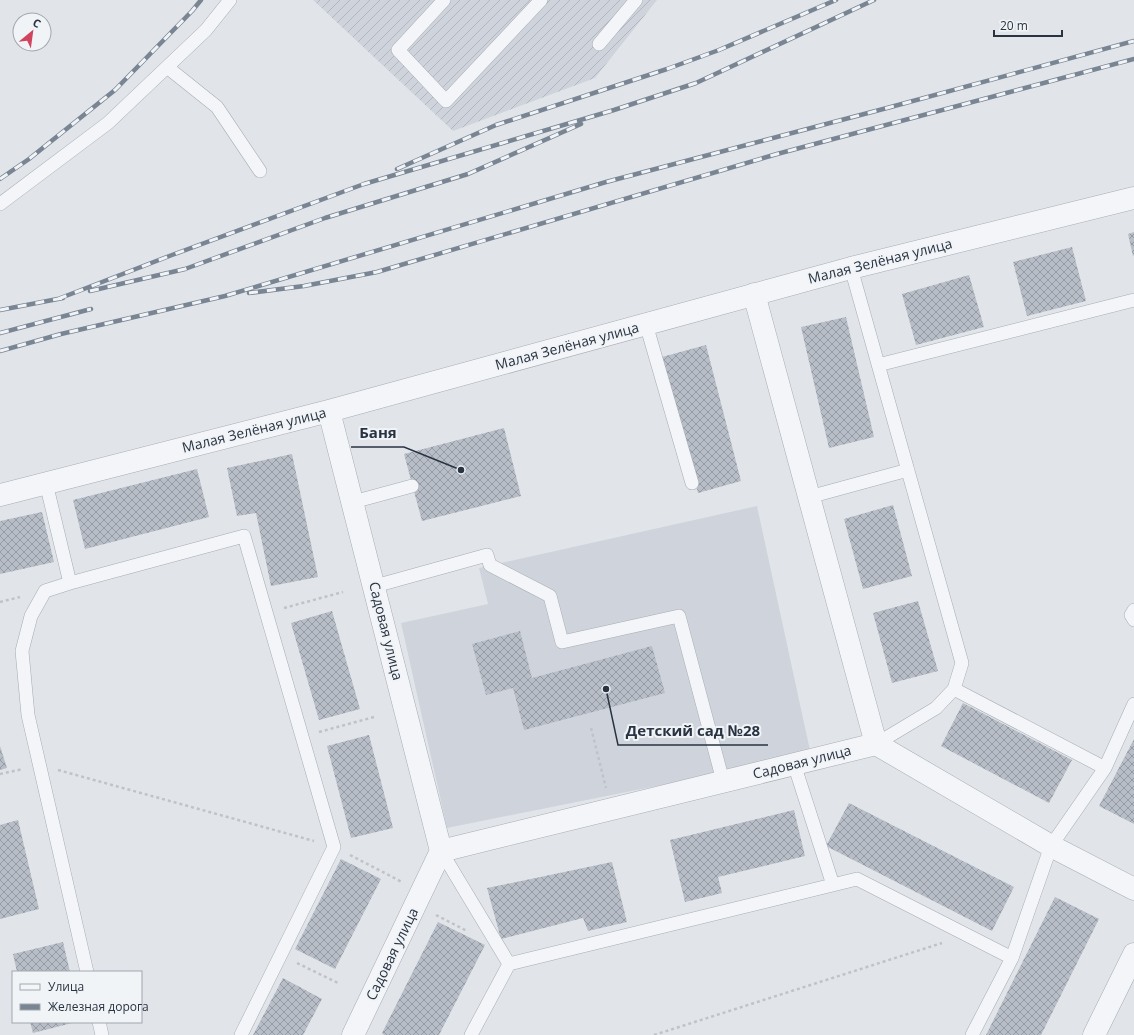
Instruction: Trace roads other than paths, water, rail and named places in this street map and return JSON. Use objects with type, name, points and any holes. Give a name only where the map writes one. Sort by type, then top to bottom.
[{"type":"street","name":"Малая Зелёная улица","points":[[0,495],[329,411],[851,268],[1134,198]]},
{"type":"street","points":[[754,294],[876,744],[1051,846],[1134,889]]},
{"type":"street","name":"Садовая улица","points":[[329,411],[442,851],[353,1035]]},
{"type":"street","name":"Садовая улица","points":[[442,851],[876,744]]},
{"type":"street","points":[[1094,1035],[1134,954]]},
{"type":"lane","points":[[0,204],[108,123],[206,30],[230,0]]},
{"type":"lane","points":[[444,0],[398,50],[446,101],[541,0]]},
{"type":"lane","points":[[599,44],[636,0]]},
{"type":"lane","points":[[167,67],[217,107],[260,172]]},
{"type":"lane","points":[[851,268],[962,663],[954,689],[936,708],[876,744]]},
{"type":"lane","points":[[878,365],[1134,300]]},
{"type":"lane","points":[[646,324],[692,483]]},
{"type":"lane","points":[[809,497],[908,470]]},
{"type":"lane","points":[[46,483],[70,583]]},
{"type":"lane","points":[[353,502],[412,486]]},
{"type":"lane","points":[[87,971],[28,715],[22,651],[31,616],[46,591],[70,583],[244,536],[334,847],[241,1035]]},
{"type":"lane","points":[[375,586],[487,555],[490,565],[550,596],[562,642],[679,616],[723,782]]},
{"type":"lane","points":[[1134,610],[1131,615],[1134,620]]},
{"type":"lane","points":[[954,689],[1105,768]]},
{"type":"lane","points":[[972,1035],[1012,958],[1051,846],[1105,768],[1134,704]]},
{"type":"lane","points":[[794,764],[833,885]]},
{"type":"lane","points":[[442,851],[509,964]]},
{"type":"lane","points":[[471,1035],[509,964],[857,879],[1012,958]]},
{"type":"lane","points":[[99,1023],[102,1035]]},
{"type":"railway","points":[[0,179],[29,159],[115,90],[201,0]]},
{"type":"railway","points":[[397,169],[496,125],[667,69],[719,50],[836,0]]},
{"type":"railway","points":[[58,299],[364,184],[614,110],[696,83],[874,0]]},
{"type":"railway","points":[[0,351],[61,334],[225,296],[606,182],[1134,41]]},
{"type":"railway","points":[[249,293],[304,286],[377,272],[777,154],[1134,59]]},
{"type":"railway","points":[[90,291],[185,269],[325,218],[468,174],[581,124]]},
{"type":"railway","points":[[0,310],[63,298]]},
{"type":"railway","points":[[0,333],[91,309]]},
{"type":"place","name":"Баня","points":[[461,470]]},
{"type":"place","name":"Детский сад №28","points":[[606,689]]}]
